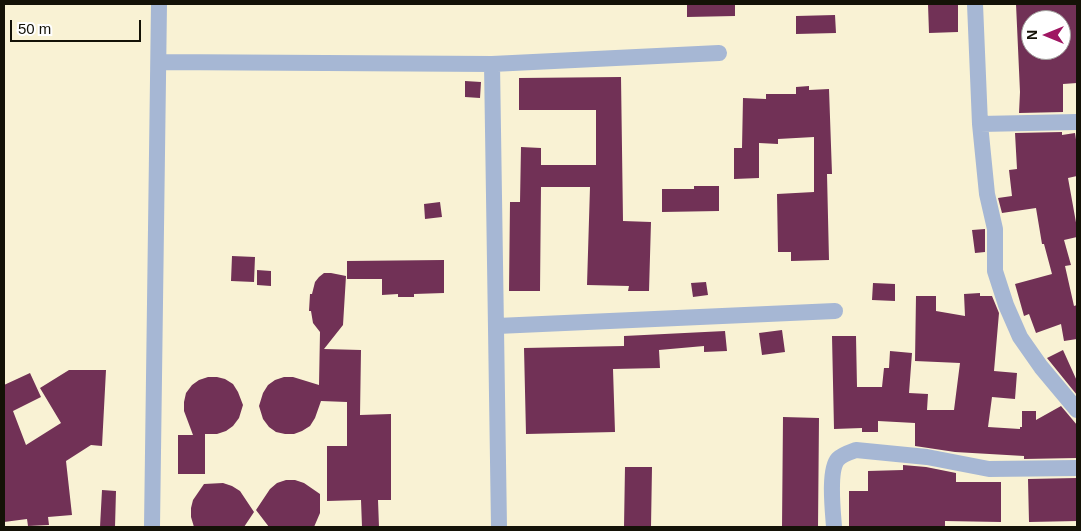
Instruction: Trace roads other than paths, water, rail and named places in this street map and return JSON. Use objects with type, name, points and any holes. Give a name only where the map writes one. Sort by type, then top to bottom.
[{"type":"street","points":[[152,527],[159,4]]},
{"type":"street","points":[[975,4],[980,124],[987,194],[995,229],[995,271],[1006,305],[1020,337],[1041,367],[1077,410]]},
{"type":"street","points":[[159,62],[492,64],[719,53]]},
{"type":"street","points":[[492,64],[500,527]]},
{"type":"street","points":[[980,124],[1077,122]]},
{"type":"street","points":[[497,326],[835,311]]},
{"type":"street","points":[[834,527],[832,491],[834,469],[837,460],[856,450],[927,457],[989,469],[1077,468]]}]
